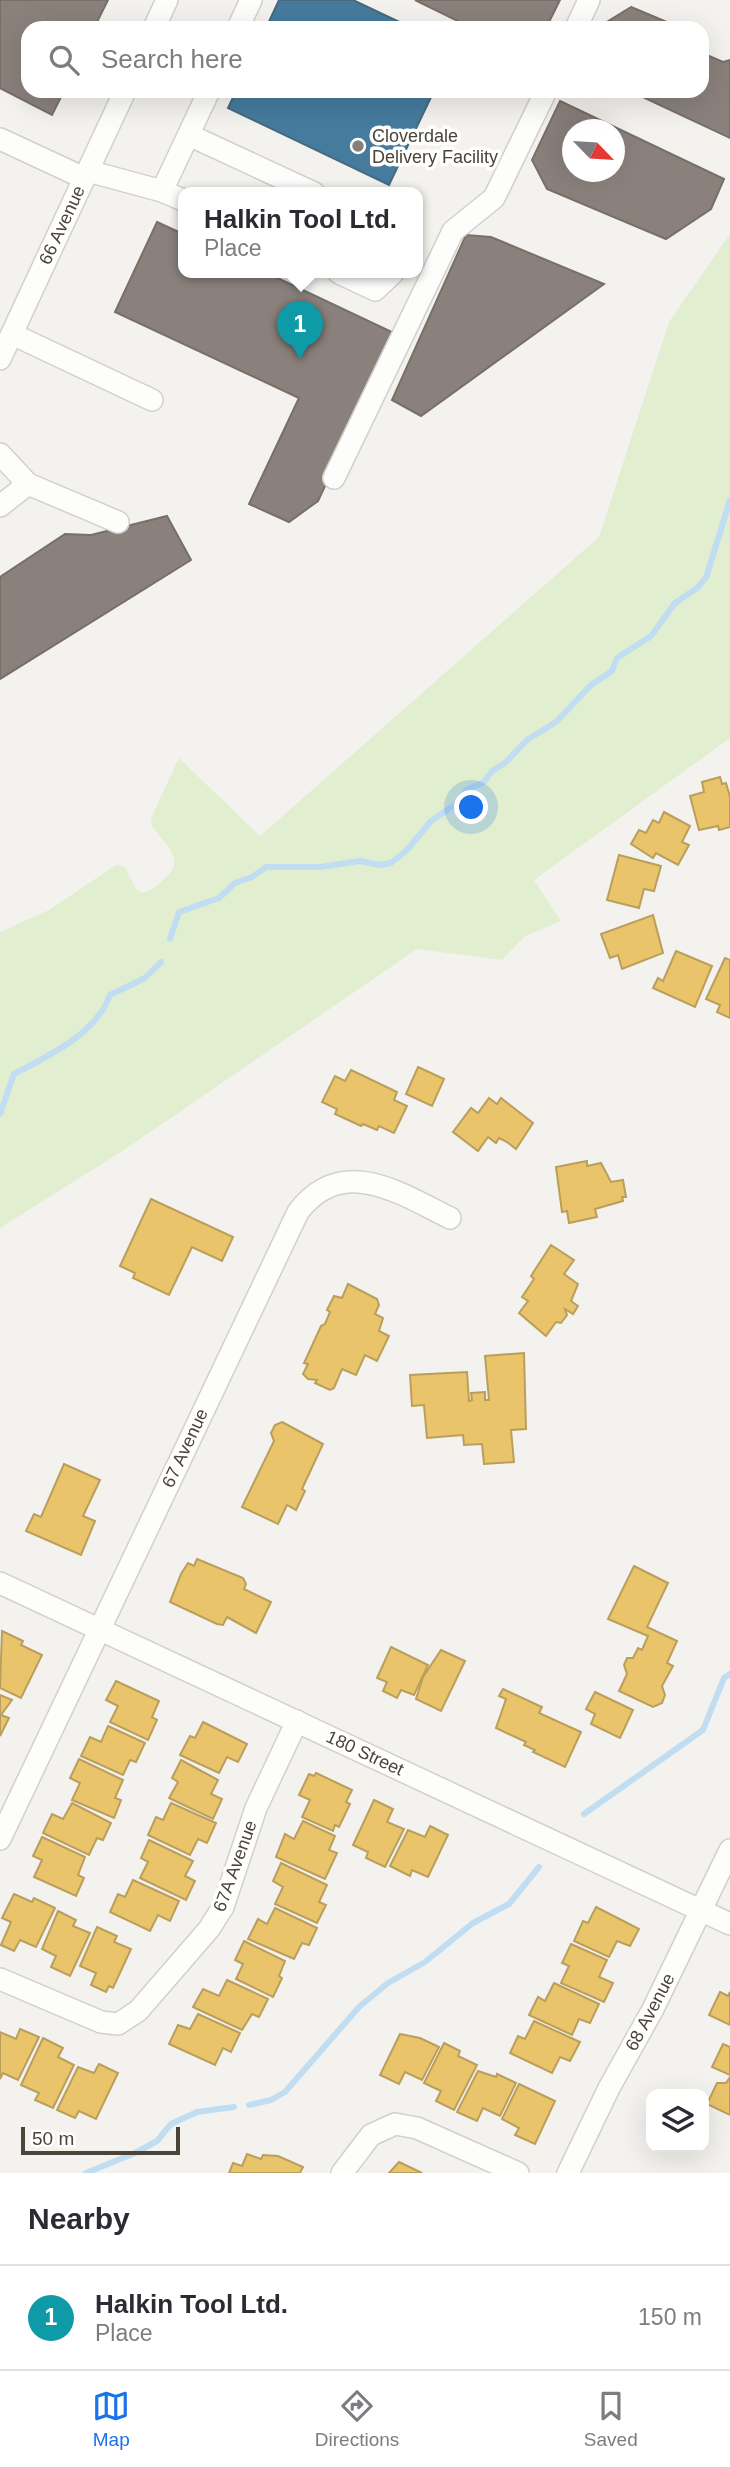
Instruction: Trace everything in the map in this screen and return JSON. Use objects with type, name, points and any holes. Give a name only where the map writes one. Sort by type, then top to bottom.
[{"type":"street","points":[[157,21],[167,0]]},
{"type":"street","points":[[242,21],[251,0]]},
{"type":"street","points":[[579,21],[589,0]]},
{"type":"street","name":"66 Avenue","points":[[0,359],[122,98]]},
{"type":"street","points":[[162,191],[206,98]]},
{"type":"street","points":[[334,478],[453,231],[494,198],[543,98]]},
{"type":"street","points":[[189,135],[301,187]]},
{"type":"street","points":[[0,139],[86,175],[162,191],[178,198]]},
{"type":"street","points":[[350,278],[375,290],[388,278]]},
{"type":"street","points":[[12,334],[152,400]]},
{"type":"street","points":[[0,454],[28,484],[118,522]]},
{"type":"street","points":[[0,506],[28,484]]},
{"type":"street","name":"67 Avenue","points":[[0,1839],[289,1228],[309,1198],[325,1188],[357,1181],[396,1191],[450,1218]]},
{"type":"street","name":"180 Street","points":[[0,1583],[730,1924]]},
{"type":"street","name":"67A Avenue","points":[[0,1979],[101,2022],[118,2024],[138,2011],[209,1929],[223,1907],[256,1808],[297,1721]]},
{"type":"street","name":"68 Avenue","points":[[568,2173],[730,1850]]},
{"type":"street","points":[[342,2173],[371,2136],[395,2124],[417,2127],[518,2173]]},
{"type":"green space","points":[[730,234],[730,738],[534,880],[561,921],[525,936],[502,960],[417,949],[124,1150],[0,1228],[0,932],[49,910],[116,865],[125,867],[136,889],[142,893],[162,881],[171,871],[174,858],[151,825],[152,816],[179,758],[260,836],[599,537],[669,322]]},
{"type":"building: Homes","points":[[720,777],[722,784],[726,783],[730,797],[730,827],[719,830],[718,826],[699,830],[690,796],[704,792],[702,782]]},
{"type":"building: Homes","points":[[664,812],[690,826],[682,842],[689,845],[678,865],[656,853],[653,858],[631,844],[639,830],[646,833],[653,820],[659,823]]},
{"type":"building: Homes","points":[[619,855],[661,866],[654,891],[644,889],[639,908],[607,900]]},
{"type":"building: Homes","points":[[653,915],[663,953],[622,969],[618,955],[610,958],[601,934]]},
{"type":"building: Homes","points":[[676,951],[712,966],[695,1007],[653,988],[658,978],[663,981]]},
{"type":"building: Homes","points":[[725,958],[730,960],[730,1018],[717,1012],[720,1005],[706,999]]},
{"type":"building: Homes","points":[[418,1067],[444,1079],[432,1106],[406,1094]]},
{"type":"building: Homes","points":[[351,1070],[397,1092],[394,1100],[407,1106],[394,1133],[379,1126],[377,1130],[363,1124],[361,1126],[335,1114],[337,1109],[322,1102],[335,1076],[345,1081]]},
{"type":"building: Homes","points":[[489,1098],[497,1104],[501,1098],[533,1123],[516,1149],[499,1138],[496,1143],[488,1137],[478,1151],[453,1132],[471,1108],[478,1113]]},
{"type":"building: Homes","points":[[587,1161],[587,1166],[601,1163],[611,1182],[623,1180],[626,1197],[622,1197],[623,1201],[595,1209],[597,1217],[569,1223],[567,1211],[562,1212],[556,1167]]},
{"type":"building: Homes","points":[[151,1199],[233,1237],[222,1261],[192,1247],[169,1295],[133,1278],[135,1273],[120,1266]]},
{"type":"building: Homes","points":[[551,1245],[574,1260],[564,1274],[578,1284],[571,1301],[578,1306],[573,1314],[565,1309],[567,1315],[561,1323],[556,1322],[546,1336],[519,1313],[528,1301],[522,1297],[534,1279],[531,1276]]},
{"type":"building: Homes","points":[[348,1284],[377,1299],[379,1305],[375,1314],[383,1318],[379,1331],[389,1336],[377,1361],[365,1355],[356,1375],[342,1369],[334,1388],[330,1390],[303,1374],[308,1364],[304,1363],[321,1326],[325,1324],[330,1312],[327,1310],[334,1296],[342,1298]]},
{"type":"building: Homes","points":[[524,1353],[526,1429],[511,1430],[514,1462],[484,1464],[482,1444],[464,1445],[463,1435],[427,1438],[424,1405],[412,1406],[410,1375],[467,1372],[469,1401],[472,1400],[471,1393],[485,1392],[485,1400],[489,1400],[485,1356]]},
{"type":"building: Homes","points":[[282,1422],[323,1444],[302,1489],[305,1491],[296,1510],[287,1505],[278,1524],[242,1507],[274,1441],[271,1433],[275,1425]]},
{"type":"building: Homes","points":[[64,1464],[100,1480],[83,1516],[95,1521],[81,1555],[26,1531],[34,1514],[41,1517]]},
{"type":"building: Homes","points":[[197,1559],[243,1578],[246,1584],[244,1589],[271,1602],[256,1633],[227,1617],[223,1625],[217,1624],[170,1602],[181,1574],[188,1563],[194,1566]]},
{"type":"building: Homes","points":[[634,1566],[668,1583],[647,1627],[677,1641],[667,1663],[673,1666],[662,1686],[665,1695],[662,1703],[653,1707],[619,1691],[627,1674],[624,1665],[627,1658],[633,1658],[638,1648],[642,1650],[648,1636],[608,1619]]},
{"type":"building: Homes","points":[[2,1631],[23,1641],[21,1645],[42,1655],[21,1698],[0,1688]]},
{"type":"building: Homes","points":[[391,1647],[428,1665],[414,1695],[401,1690],[397,1698],[383,1691],[387,1682],[377,1678]]},
{"type":"building: Homes","points":[[441,1650],[465,1661],[441,1711],[416,1699],[423,1677]]},
{"type":"building: Homes","points":[[116,1681],[159,1701],[152,1717],[157,1720],[148,1740],[110,1722],[118,1706],[106,1700]]},
{"type":"building: Homes","points":[[503,1689],[542,1707],[539,1713],[581,1732],[565,1767],[533,1752],[535,1750],[524,1745],[526,1742],[496,1728],[506,1699],[499,1696]]},
{"type":"building: Homes","points":[[595,1692],[633,1710],[620,1738],[591,1724],[595,1714],[586,1709]]},
{"type":"building: Homes","points":[[0,1695],[12,1700],[1,1715],[9,1718],[0,1736]]},
{"type":"building: Homes","points":[[203,1722],[247,1744],[238,1762],[227,1757],[219,1773],[180,1755],[190,1736],[195,1738]]},
{"type":"building: Homes","points":[[108,1726],[145,1743],[136,1762],[130,1760],[123,1775],[81,1756],[90,1737],[101,1742]]},
{"type":"building: Homes","points":[[79,1759],[123,1780],[115,1798],[121,1800],[114,1818],[72,1800],[80,1783],[70,1778]]},
{"type":"building: Homes","points":[[181,1760],[218,1780],[211,1794],[222,1799],[213,1819],[169,1798],[178,1782],[172,1778]]},
{"type":"building: Homes","points":[[316,1773],[352,1790],[346,1802],[350,1804],[339,1827],[335,1825],[333,1831],[302,1817],[310,1800],[299,1795],[309,1774],[314,1776]]},
{"type":"building: Homes","points":[[374,1800],[393,1809],[387,1822],[404,1829],[385,1867],[366,1858],[368,1852],[353,1845]]},
{"type":"building: Homes","points":[[72,1803],[111,1823],[103,1840],[97,1838],[89,1855],[43,1833],[52,1814],[63,1819]]},
{"type":"building: Homes","points":[[171,1803],[216,1823],[207,1843],[198,1839],[190,1855],[148,1835],[156,1817],[163,1820]]},
{"type":"building: Homes","points":[[303,1821],[335,1836],[329,1850],[337,1853],[325,1879],[276,1857],[285,1834],[294,1839]]},
{"type":"building: Homes","points":[[430,1826],[448,1835],[428,1877],[412,1870],[410,1876],[390,1866],[408,1830],[425,1837]]},
{"type":"building: Homes","points":[[42,1837],[85,1857],[78,1875],[84,1878],[76,1896],[34,1877],[42,1860],[33,1856]]},
{"type":"building: Homes","points":[[149,1840],[193,1861],[185,1876],[195,1881],[186,1900],[140,1878],[148,1862],[141,1858]]},
{"type":"building: Homes","points":[[281,1863],[327,1885],[319,1902],[326,1905],[317,1923],[275,1904],[283,1887],[273,1881]]},
{"type":"building: Homes","points":[[133,1880],[179,1901],[170,1921],[158,1915],[150,1931],[110,1912],[118,1894],[125,1897]]},
{"type":"building: Homes","points":[[14,1894],[32,1902],[34,1898],[55,1908],[36,1947],[20,1940],[14,1951],[1,1945],[11,1922],[2,1918]]},
{"type":"building: Homes","points":[[596,1907],[639,1929],[630,1946],[617,1941],[609,1957],[574,1941],[583,1921],[588,1923]]},
{"type":"building: Homes","points":[[275,1908],[317,1928],[309,1945],[302,1943],[294,1959],[248,1939],[258,1919],[267,1924]]},
{"type":"building: Homes","points":[[58,1911],[76,1920],[73,1926],[90,1933],[70,1976],[51,1967],[56,1956],[42,1949]]},
{"type":"building: Homes","points":[[97,1927],[117,1936],[114,1942],[131,1949],[113,1988],[109,1986],[106,1992],[91,1985],[96,1973],[80,1966]]},
{"type":"building: Homes","points":[[244,1941],[285,1961],[279,1976],[282,1978],[273,1997],[236,1979],[243,1964],[235,1960]]},
{"type":"building: Homes","points":[[571,1944],[607,1960],[599,1977],[613,1983],[604,2002],[561,1983],[569,1966],[562,1963]]},
{"type":"building: Homes","points":[[227,1980],[268,1999],[259,2017],[252,2014],[242,2030],[193,2007],[203,1989],[219,1996]]},
{"type":"building: Homes","points":[[554,1983],[599,2004],[590,2023],[579,2019],[572,2035],[529,2015],[538,1997],[545,2001]]},
{"type":"building: Homes","points":[[720,1992],[728,1996],[730,1992],[730,2025],[709,2015]]},
{"type":"building: Homes","points":[[198,2014],[240,2033],[231,2052],[223,2048],[215,2065],[169,2044],[178,2025],[190,2029]]},
{"type":"building: Homes","points":[[534,2021],[580,2042],[570,2061],[560,2057],[552,2073],[510,2053],[518,2036],[525,2039]]},
{"type":"building: Homes","points":[[20,2029],[39,2037],[18,2080],[3,2073],[0,2079],[0,2032],[16,2039]]},
{"type":"building: Homes","points":[[400,2034],[420,2038],[439,2047],[422,2080],[405,2072],[399,2084],[380,2075]]},
{"type":"building: Homes","points":[[43,2038],[63,2048],[58,2057],[74,2065],[53,2108],[35,2100],[39,2093],[21,2085]]},
{"type":"building: Homes","points":[[444,2043],[460,2051],[458,2056],[477,2065],[454,2110],[436,2101],[441,2091],[424,2083]]},
{"type":"building: Homes","points":[[723,2044],[730,2047],[730,2075],[712,2067]]},
{"type":"building: Homes","points":[[99,2064],[118,2073],[96,2119],[79,2111],[75,2118],[57,2110],[78,2067],[94,2073]]},
{"type":"building: Homes","points":[[478,2071],[496,2077],[497,2074],[516,2083],[500,2116],[483,2108],[477,2121],[457,2112]]},
{"type":"building: Homes","points":[[730,2077],[730,2115],[709,2105],[717,2083],[726,2083]]},
{"type":"building: Homes","points":[[519,2084],[555,2101],[535,2144],[515,2135],[519,2128],[502,2119]]},
{"type":"building: Homes","points":[[247,2154],[261,2159],[263,2155],[278,2156],[303,2167],[300,2173],[229,2173],[233,2163],[242,2166]]},
{"type":"building: Homes","points":[[399,2162],[422,2173],[389,2173]]},
{"type":"building: Public","points":[[279,0],[353,0],[397,21],[269,21]]},
{"type":"building: Public","name":"Cloverdale Delivery Facility","points":[[233,98],[431,98],[389,185],[228,108]]},
{"type":"building: Industry","points":[[0,0],[108,0],[98,21],[21,21],[21,98],[60,98],[52,115],[0,88]]},
{"type":"building: Industry","points":[[415,0],[560,0],[550,21],[458,21]]},
{"type":"building: Industry","points":[[631,7],[664,21],[608,21]]},
{"type":"building: Industry","points":[[709,56],[723,62],[730,60],[730,138],[645,98],[709,98]]},
{"type":"building: Industry","points":[[560,101],[598,119],[562,119],[562,182],[625,182],[625,132],[724,179],[711,209],[666,239],[547,189],[532,160]]},
{"type":"building: Industry","points":[[157,222],[178,232],[178,278],[278,278],[396,334],[318,501],[289,522],[249,504],[299,398],[115,312]]},
{"type":"building: Industry","points":[[466,235],[491,237],[604,284],[421,416],[392,400]]},
{"type":"building: Industry","points":[[167,516],[191,560],[0,679],[0,577],[65,534],[91,535]]},
{"type":"waterway","points":[[170,939],[179,912],[219,898],[235,883],[252,877],[266,867],[320,867],[360,861],[380,865],[391,863],[407,850],[431,821],[456,804],[466,790],[484,782],[492,771],[505,763],[527,740],[556,722],[591,685],[612,671],[617,658],[651,636],[675,603],[697,588],[706,578],[730,500]]},
{"type":"waterway","points":[[0,1114],[14,1074],[70,1042],[94,1021],[110,995],[145,978],[161,962]]},
{"type":"waterway","points":[[584,1814],[703,1730],[724,1678],[730,1674]]},
{"type":"waterway","points":[[249,2105],[271,2100],[285,2092],[359,2007],[388,1983],[425,1962],[473,1923],[509,1904],[539,1867]]},
{"type":"waterway","points":[[86,2173],[157,2141],[171,2124],[197,2112],[234,2107]]},
{"type":"place","name":"Cloverdale Delivery Facility","points":[[358,146]]},
{"type":"place","name":"Halkin Tool Ltd.","points":[[300,359]]}]
